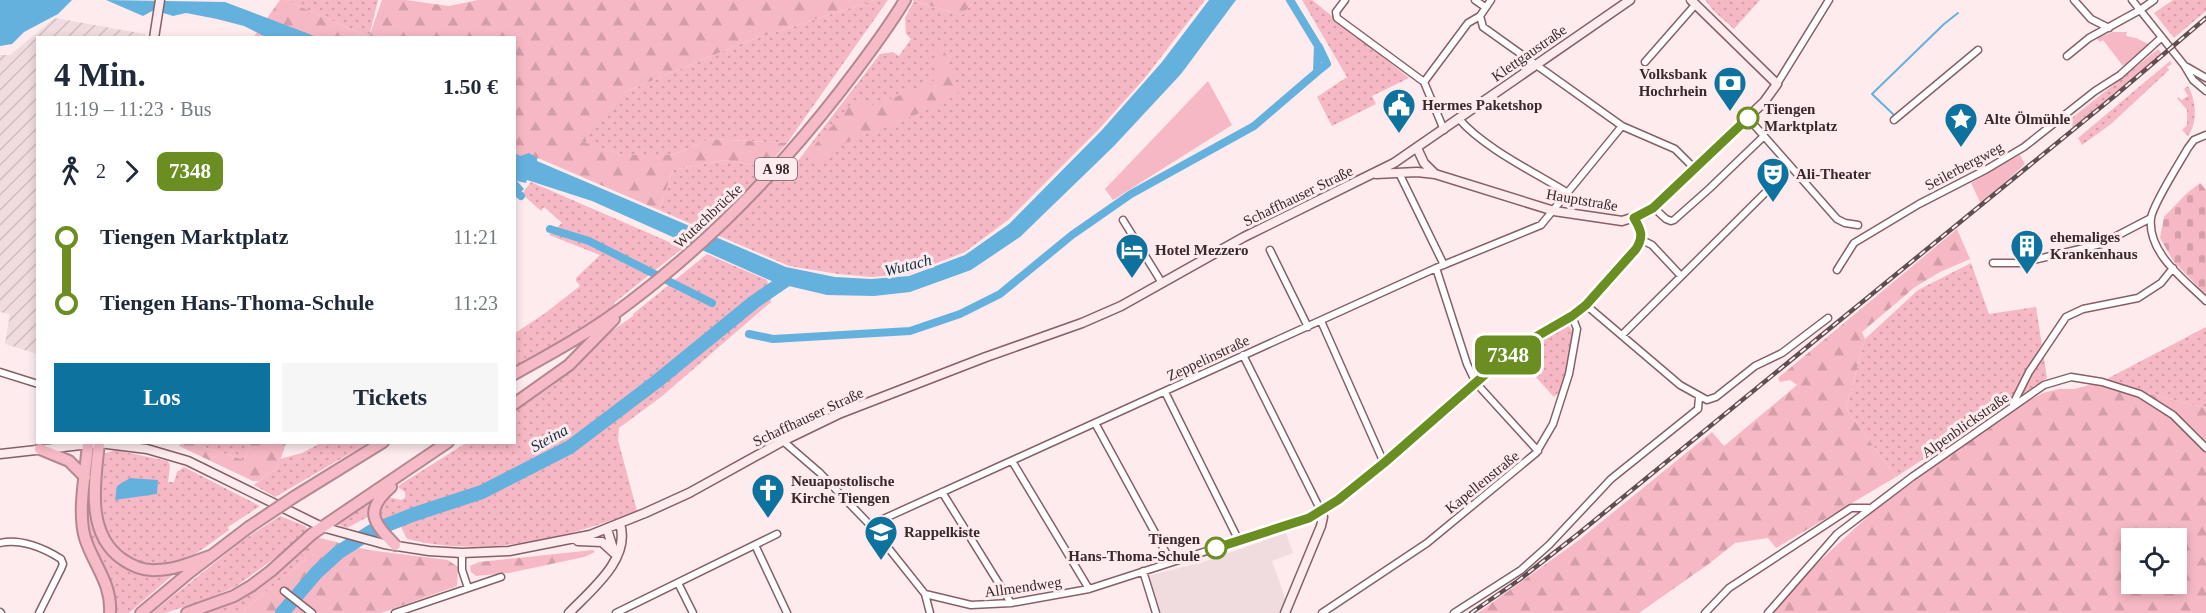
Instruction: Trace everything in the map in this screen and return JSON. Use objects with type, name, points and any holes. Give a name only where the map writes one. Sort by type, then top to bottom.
[{"type":"highway","name":"Wutachbrücke","points":[[629,303],[726,221],[758,189],[823,114],[881,38],[905,0]]},
{"type":"highway","name":"A 98","points":[[516,373],[575,340],[629,303]]},
{"type":"highway","points":[[516,402],[569,365],[629,303]]},
{"type":"highway","points":[[93,444],[97,520],[108,546],[117,555],[141,569],[154,570],[168,569],[210,556]]},
{"type":"highway","points":[[93,444],[85,477],[83,528],[89,548],[107,586],[110,613]]},
{"type":"highway","points":[[141,613],[249,527],[316,482],[380,444]]},
{"type":"highway","points":[[187,613],[234,596],[251,586],[322,527],[445,444]]},
{"type":"highway","points":[[389,543],[377,526],[374,512],[378,499],[390,487],[454,444]]},
{"type":"highway","points":[[40,449],[69,461],[85,477]]},
{"type":"main road","points":[[154,36],[160,0]]},
{"type":"main road","name":"Klettgaustraße","points":[[1444,130],[1630,0]]},
{"type":"main road","points":[[1693,2],[1777,84]]},
{"type":"main road","name":"Hauptstraße","points":[[1373,174],[1398,172],[1435,174],[1554,211],[1622,221],[1634,218],[1653,208],[1748,118],[1773,92],[1777,84]]},
{"type":"main road","name":"Schaffhauser Straße","points":[[126,444],[189,461],[322,527],[389,543],[429,551],[462,553],[509,550],[569,540],[620,524],[689,493],[783,441],[841,413],[1098,316],[1251,233],[1373,174],[1444,130]]},
{"type":"main road","points":[[1416,148],[1424,163],[1435,174]]},
{"type":"main road","points":[[1285,613],[1321,526],[1323,517],[1321,511],[1384,463],[1513,350],[1572,316],[1586,305],[1642,240],[1641,230],[1634,218]]},
{"type":"main road","name":"Schaffhauser Straße","points":[[0,454],[84,444]]},
{"type":"main road","points":[[569,613],[623,545],[624,536],[620,524]]},
{"type":"main road","points":[[607,529],[615,557]]},
{"type":"main road","points":[[569,540],[602,542],[608,546],[615,557]]},
{"type":"street","points":[[1345,0],[1336,12],[1337,18],[1424,82],[1444,130]]},
{"type":"street","points":[[1475,0],[1485,7]]},
{"type":"street","points":[[1424,82],[1468,23],[1480,16],[1491,0]]},
{"type":"street","points":[[1777,84],[1829,0]]},
{"type":"street","points":[[2074,0],[2091,19],[2109,28]]},
{"type":"street","points":[[2132,0],[2184,65],[2193,80],[2206,91]]},
{"type":"street","points":[[2067,56],[2089,38],[2154,0]]},
{"type":"street","points":[[1645,62],[1693,2]]},
{"type":"street","points":[[1480,16],[1483,27],[1622,126],[1675,149],[1694,168]]},
{"type":"street","name":"Seilerbergweg","points":[[1837,270],[1854,243],[1919,204],[2024,147],[2095,91],[2120,75],[2161,38]]},
{"type":"street","points":[[1894,120],[1978,50]]},
{"type":"street","points":[[2184,65],[2206,78]]},
{"type":"street","points":[[1748,118],[1837,219],[1858,225]]},
{"type":"street","points":[[1459,119],[1469,131],[1568,193]]},
{"type":"street","name":"Zeppelinstraße","points":[[870,525],[1436,268],[1541,225],[1622,126]]},
{"type":"street","points":[[2206,135],[2194,140],[2188,148],[2151,218],[2152,232],[2157,245],[2173,268],[2206,301]]},
{"type":"street","points":[[1653,208],[1666,219],[1674,220],[1763,137]]},
{"type":"street","points":[[1622,336],[1770,188],[1788,165]]},
{"type":"street","points":[[1398,172],[1444,265]]},
{"type":"street","points":[[1993,263],[2021,263],[2101,244],[2151,218]]},
{"type":"street","points":[[1123,220],[1162,283]]},
{"type":"street","points":[[1642,240],[1652,245],[1680,276]]},
{"type":"street","points":[[1270,250],[1308,327]]},
{"type":"street","points":[[1436,268],[1467,364],[1476,383],[1538,451]]},
{"type":"street","points":[[2012,405],[2028,372],[2066,317],[2083,309],[2138,298],[2161,283],[2173,268]]},
{"type":"street","points":[[1586,305],[1680,385],[1707,400],[1716,397],[1755,366],[1782,353],[1828,318]]},
{"type":"street","name":"Kapellenstraße","points":[[1322,613],[1427,543],[1538,451],[1553,424],[1569,374],[1577,329],[1572,316]]},
{"type":"street","points":[[1320,321],[1384,463]]},
{"type":"street","points":[[1243,355],[1321,511]]},
{"type":"street","points":[[0,372],[36,383]]},
{"type":"street","name":"Alpenblickstraße","points":[[1768,613],[1837,534],[1869,508],[2012,405],[2044,385],[2071,377],[2102,382],[2139,394],[2172,415],[2206,448]]},
{"type":"street","points":[[1165,392],[1239,541]]},
{"type":"street","points":[[1454,613],[1521,570],[1549,546],[1611,479],[1698,409],[1699,397]]},
{"type":"street","points":[[1095,423],[1171,562]]},
{"type":"street","points":[[783,441],[820,473],[870,525],[926,594],[930,613]]},
{"type":"street","points":[[1012,461],[1089,589]]},
{"type":"street","points":[[942,492],[1011,603]]},
{"type":"street","points":[[1705,613],[1729,588],[1851,508],[1869,508]]},
{"type":"street","name":"Allmendweg","points":[[926,594],[971,605],[1011,603],[1089,589],[1309,518],[1321,511]]},
{"type":"street","points":[[616,613],[777,534]]},
{"type":"street","points":[[0,543],[27,544],[61,559],[63,564],[61,569],[39,613]]},
{"type":"street","points":[[755,545],[787,613]]},
{"type":"street","points":[[462,553],[462,570],[468,588]]},
{"type":"street","points":[[1143,571],[1156,613]]},
{"type":"street","points":[[395,613],[501,577]]},
{"type":"street","points":[[678,583],[693,613]]},
{"type":"street","points":[[284,591],[310,611]]},
{"type":"shaded area","points":[[55,18],[145,34],[144,36],[36,36],[36,354],[5,344],[10,314],[0,312],[0,55],[10,55]]},
{"type":"shaded area","points":[[1286,533],[1293,553],[1272,561],[1286,600],[1279,613],[1160,613],[1148,576],[1203,562]]},
{"type":"green space","points":[[280,0],[285,0],[367,36],[254,36]]},
{"type":"green space","points":[[285,0],[378,0],[369,36]]},
{"type":"green space","points":[[382,0],[406,0],[449,6],[478,0],[875,0],[745,42],[625,92],[583,142],[623,155],[672,155],[710,139],[787,143],[767,167],[725,160],[673,170],[659,210],[538,158],[516,176],[516,36],[369,36]]},
{"type":"green space","points":[[875,0],[888,0],[787,143],[710,139],[672,155],[623,155],[582,142],[625,92],[745,42]]},
{"type":"green space","points":[[911,0],[975,0],[962,15]]},
{"type":"green space","points":[[975,0],[1205,0],[1144,79],[1099,129],[1008,220],[965,252],[909,274],[872,277],[789,266],[659,210],[673,170],[725,160],[790,171],[880,54],[893,52],[899,56],[911,39],[906,34],[905,18],[914,1],[962,15]]},
{"type":"green space","points":[[1302,0],[1312,0],[1409,78],[1372,96],[1376,104],[1332,126],[1317,97],[1347,77]]},
{"type":"green space","points":[[1705,0],[1760,0],[1734,29]]},
{"type":"green space","points":[[2173,0],[2206,0],[2206,11],[2174,38],[2154,13]]},
{"type":"green space","points":[[2113,32],[2127,32],[2126,36],[2150,45],[2123,66],[2103,40],[2100,42],[2096,38]]},
{"type":"green space","points":[[939,42],[942,43],[958,94],[939,105],[903,120],[856,136],[821,160],[812,162],[807,157],[852,103],[871,105],[882,103],[935,80]]},
{"type":"green space","points":[[2158,49],[2163,55],[2073,127],[2067,122]]},
{"type":"green space","points":[[2170,61],[2172,64],[2167,67],[2169,70],[2111,124],[2082,145],[2078,138]]},
{"type":"green space","points":[[1208,81],[1232,125],[1113,200],[1105,189]]},
{"type":"green space","points":[[2188,86],[2193,98],[2195,118],[2188,136],[2182,130],[2187,125],[2187,110],[2177,98],[2182,100],[2188,96],[2184,89]]},
{"type":"green space","points":[[2020,155],[2025,164],[1981,204],[1971,183]]},
{"type":"green space","points":[[531,182],[683,248],[588,325],[516,366],[516,332],[580,286],[576,278],[600,255],[549,235],[562,223],[544,207],[541,211],[522,194]]},
{"type":"green space","points":[[2200,183],[2206,190],[2206,295],[2174,262],[2160,238],[2164,217]]},
{"type":"green space","points":[[1957,229],[1970,259],[1940,272],[1915,287],[1862,332],[1865,339],[1846,409],[1896,477],[1776,548],[1768,538],[1735,543],[1639,613],[1478,613],[1579,540],[1712,432],[1724,446],[1797,385],[1790,380],[1780,382],[1778,378]]},
{"type":"green space","points":[[707,254],[767,280],[771,302],[661,397],[619,428],[618,440],[637,511],[582,530],[524,543],[494,546],[465,547],[407,539],[400,525],[388,530],[381,517],[381,510],[388,497],[401,500],[405,498],[405,492],[398,487],[401,484],[464,444],[516,444],[516,409],[553,385],[633,314]]},
{"type":"green space","points":[[1971,263],[1989,314],[2036,307],[2047,378],[1896,477],[1846,409],[1865,339],[1918,290]]},
{"type":"green space","points":[[1568,326],[1575,333],[1562,389],[1554,397],[1515,354]]},
{"type":"green space","points":[[2206,327],[2206,408],[2101,382]]},
{"type":"green space","points":[[2101,382],[2206,408],[2206,613],[1772,613],[1809,571],[1878,507],[2022,404],[2043,393],[2059,389],[2074,389]]},
{"type":"green space","points":[[180,444],[194,444],[244,460],[251,444],[286,444],[278,467],[259,481],[253,481],[179,446]]},
{"type":"green space","points":[[194,444],[251,444],[244,460]]},
{"type":"green space","points":[[319,444],[366,444],[275,497],[254,485],[278,467],[280,459],[302,453]]},
{"type":"green space","points":[[115,450],[168,461],[170,466],[168,482],[174,482],[177,472],[184,467],[260,506],[191,556],[165,565],[144,564],[128,557],[115,545],[106,529],[101,511],[100,472],[104,454]]},
{"type":"green space","points":[[93,454],[91,503],[111,554],[174,574],[129,613],[114,613],[113,591],[88,530],[86,503]]},
{"type":"green space","points":[[375,498],[371,515],[347,528],[337,524]]},
{"type":"green space","points":[[280,516],[305,526],[307,529],[290,547],[235,587],[165,613],[152,613],[242,541]]},
{"type":"green space","points":[[316,537],[368,550],[448,560],[458,567],[457,586],[381,613],[243,613],[305,560],[301,548]]},
{"type":"green space","points":[[301,548],[305,560],[243,613],[202,613]]},
{"type":"green space","points":[[593,550],[595,552],[584,557],[509,573],[476,576],[471,572],[470,566],[479,562]]},
{"type":"water","points":[[0,0],[72,0],[58,14],[24,32],[12,44],[0,46]]},
{"type":"water","points":[[106,0],[225,2],[314,36],[264,36],[244,26],[186,13],[173,16],[154,10],[143,16]]},
{"type":"water","points":[[1209,0],[1236,0],[1181,74],[1114,146],[1020,237],[971,270],[910,292],[874,296],[827,295],[776,283],[592,201],[527,180],[526,183],[517,181],[524,189],[516,196],[516,154],[520,156],[529,153],[537,158],[537,161],[786,267],[835,277],[871,279],[909,276],[965,255],[1009,224],[1102,130],[1162,62]]},
{"type":"water","points":[[130,478],[158,480],[157,494],[115,500],[117,486]]},
{"type":"waterway","points":[[749,334],[773,339],[910,331],[960,314],[1000,294],[1072,235],[1131,194],[1254,126],[1317,72],[1318,46],[1290,0]]},
{"type":"waterway","points":[[1894,115],[1872,94],[1958,13]]},
{"type":"waterway","points":[[1317,72],[1327,64],[1319,47]]},
{"type":"waterway","points":[[516,192],[521,196]]},
{"type":"waterway","points":[[550,229],[589,241],[712,303]]},
{"type":"waterway","name":"Steina","points":[[282,613],[317,572],[339,552],[372,531],[482,492],[570,447],[656,382],[754,302],[786,280]]},
{"type":"railway","points":[[1471,613],[1519,580],[1578,534],[2117,94],[2206,18]]},
{"type":"bus line","name":"7348","points":[[1216,548],[1309,518],[1338,500],[1384,463],[1513,350],[1572,316],[1586,305],[1642,240],[1641,230],[1634,218],[1653,208],[1748,118]]},
{"type":"place","name":"Volksbank Hochrhein","points":[[1730,112]]},
{"type":"place","name":"Tiengen Marktplatz","points":[[1748,118]]},
{"type":"place","name":"Hermes Paketshop","points":[[1399,134]]},
{"type":"place","name":"Alte Ölmühle","points":[[1961,148]]},
{"type":"place","name":"Ali-Theater","points":[[1773,203]]},
{"type":"place","name":"ehemaliges Krankenhaus","points":[[2027,275]]},
{"type":"place","name":"Hotel Mezzero","points":[[1132,279]]},
{"type":"place","name":"Neuapostolische Kirche Tiengen","points":[[768,519]]},
{"type":"place","name":"Tiengen Hans-Thoma-Schule","points":[[1216,548]]},
{"type":"place","name":"Rappelkiste","points":[[881,561]]},
{"type":"water label","name":"Wutach","points":[[908,265]]}]
